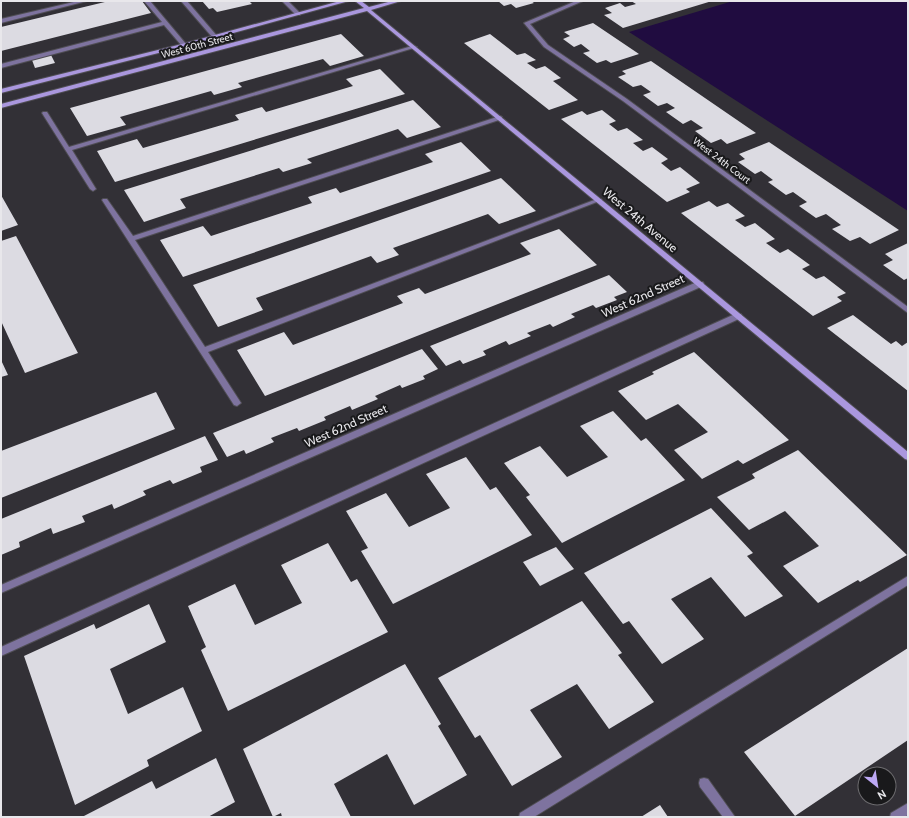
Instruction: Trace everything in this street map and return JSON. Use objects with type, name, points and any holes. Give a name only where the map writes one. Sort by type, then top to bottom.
[{"type":"street","points":[[1,21],[84,1]]},
{"type":"street","points":[[147,1],[184,45]]},
{"type":"street","points":[[184,1],[214,37]]},
{"type":"street","points":[[285,1],[298,14]]},
{"type":"street","name":"West 60th Street","points":[[1,91],[184,45],[346,1]]},
{"type":"street","name":"West 24th Avenue","points":[[358,1],[908,457]]},
{"type":"street","name":"West 60th Street","points":[[1,106],[398,1]]},
{"type":"street","name":"West 24th Court","points":[[580,1],[527,23],[546,46],[625,100],[908,311]]},
{"type":"street","points":[[1,66],[165,23]]},
{"type":"street","points":[[69,149],[414,47]]},
{"type":"street","points":[[45,113],[93,189]]},
{"type":"street","points":[[131,239],[500,118]]},
{"type":"street","points":[[105,200],[237,403]]},
{"type":"street","points":[[203,351],[599,200]]},
{"type":"street","name":"West 62nd Street","points":[[1,589],[700,284]]},
{"type":"street","points":[[1,652],[738,316]]},
{"type":"street","points":[[524,817],[908,580]]},
{"type":"street","points":[[704,783],[730,817]]},
{"type":"street","points":[[895,817],[908,808]]},
{"type":"shaded area","points":[[733,1],[908,1],[908,211],[629,32]]},
{"type":"building","points":[[109,1],[142,1],[151,13],[1,51],[1,27]]},
{"type":"building","points":[[202,1],[249,1],[252,4],[217,12],[213,8],[209,9]]},
{"type":"building","points":[[498,1],[531,1],[534,3],[516,8],[511,4],[504,6]]},
{"type":"building","points":[[631,1],[712,1],[623,28],[604,15],[612,13],[605,8],[620,3],[625,7],[636,4]]},
{"type":"building","points":[[593,23],[639,54],[611,63],[606,60],[597,63],[583,53],[590,51],[581,44],[574,47],[563,39],[570,36],[564,32]]},
{"type":"building","points":[[341,34],[364,56],[330,66],[323,59],[238,83],[242,87],[214,95],[211,91],[120,117],[126,125],[87,136],[70,108]]},
{"type":"building","points":[[490,34],[517,55],[525,53],[536,60],[527,63],[536,69],[545,66],[561,78],[553,81],[578,100],[549,110],[464,43]]},
{"type":"building","points":[[51,55],[55,63],[35,68],[32,60]]},
{"type":"building","points":[[651,61],[756,133],[727,144],[721,139],[711,143],[695,131],[703,128],[691,120],[683,124],[666,112],[675,108],[667,103],[658,106],[643,95],[651,92],[641,85],[633,87],[618,77],[626,74],[622,71]]},
{"type":"building","points":[[380,69],[405,94],[115,182],[97,151],[137,139],[143,148],[239,120],[235,115],[262,107],[266,112],[353,86],[346,79]]},
{"type":"building","points":[[413,100],[441,127],[407,138],[398,129],[307,159],[312,163],[283,172],[279,168],[180,199],[186,208],[144,222],[124,190]]},
{"type":"building","points":[[602,110],[616,121],[609,124],[618,131],[627,128],[643,140],[633,143],[643,151],[652,147],[668,159],[661,163],[671,171],[680,167],[700,183],[686,189],[690,192],[667,202],[561,119],[582,111],[587,115]]},
{"type":"building","points":[[461,142],[491,171],[183,277],[160,240],[203,226],[211,236],[312,203],[308,197],[336,188],[340,193],[433,162],[425,154]]},
{"type":"building","points":[[769,142],[899,230],[870,244],[860,237],[850,241],[832,229],[841,225],[826,214],[816,218],[799,206],[807,202],[793,192],[786,195],[768,182],[773,180],[761,171],[755,174],[738,162],[745,159],[739,154]]},
{"type":"building","points":[[501,178],[536,211],[499,224],[488,214],[393,248],[399,255],[377,263],[371,256],[256,298],[263,310],[218,327],[193,285]]},
{"type":"building","points":[[1,195],[18,225],[1,231]]},
{"type":"building","points":[[709,201],[717,207],[728,203],[745,216],[735,220],[745,227],[755,223],[775,239],[766,243],[780,253],[788,249],[810,265],[802,269],[816,279],[824,276],[846,293],[837,297],[842,301],[813,316],[681,213]]},
{"type":"building","points":[[559,229],[597,265],[265,396],[237,350],[284,332],[293,345],[403,303],[397,296],[419,288],[425,294],[531,254],[520,243]]},
{"type":"building","points":[[16,236],[78,353],[25,373],[1,321],[1,241]]},
{"type":"building","points":[[908,243],[908,278],[904,280],[883,265],[893,260],[885,254]]},
{"type":"building","points":[[609,275],[627,292],[614,297],[617,300],[596,308],[593,305],[571,314],[575,317],[553,327],[550,324],[527,333],[531,336],[509,345],[506,341],[483,351],[486,355],[463,364],[460,360],[446,366],[430,346]]},
{"type":"building","points":[[853,315],[891,344],[896,341],[902,346],[908,342],[908,391],[827,328]]},
{"type":"building","points":[[422,349],[438,369],[423,376],[425,379],[402,388],[400,385],[375,396],[378,399],[352,410],[350,406],[324,417],[326,420],[299,431],[297,428],[271,438],[274,442],[246,454],[244,450],[227,457],[213,433]]},
{"type":"building","points":[[694,352],[789,440],[743,464],[738,460],[702,479],[674,450],[708,432],[678,404],[646,420],[618,391],[654,374],[652,372]]},
{"type":"building","points":[[1,360],[8,375],[1,377]]},
{"type":"building","points":[[156,392],[175,429],[1,498],[1,451]]},
{"type":"building","points":[[613,411],[641,441],[646,438],[685,480],[562,543],[526,497],[530,495],[504,463],[540,446],[567,477],[608,457],[580,426]]},
{"type":"building","points":[[205,436],[218,460],[200,467],[202,472],[173,484],[170,480],[143,491],[146,495],[114,509],[112,504],[82,516],[85,522],[53,534],[51,528],[19,542],[20,547],[1,555],[1,519]]},
{"type":"building","points":[[798,450],[907,555],[860,582],[858,580],[818,603],[783,566],[819,546],[785,511],[749,530],[717,497],[755,478],[752,474]]},
{"type":"building","points":[[466,457],[490,490],[496,487],[532,535],[393,604],[361,551],[368,548],[346,511],[386,493],[409,527],[450,508],[426,474]]},
{"type":"building","points":[[711,508],[753,553],[747,556],[783,596],[745,617],[711,577],[671,599],[704,639],[662,664],[629,621],[623,624],[584,573]]},
{"type":"building","points":[[328,543],[351,582],[357,579],[388,632],[228,711],[201,650],[206,647],[188,606],[235,584],[255,625],[302,603],[281,565]]},
{"type":"building","points":[[556,547],[574,569],[540,586],[523,562]]},
{"type":"building","points":[[582,601],[622,653],[618,655],[654,702],[609,729],[577,684],[530,710],[562,757],[512,786],[480,735],[475,738],[438,678]]},
{"type":"building","points":[[149,604],[166,642],[110,669],[128,714],[183,687],[202,731],[147,760],[149,766],[75,805],[24,656],[94,624],[96,629]]},
{"type":"building","points":[[908,648],[908,740],[869,766],[857,766],[857,774],[795,816],[744,752]]},
{"type":"building","points":[[405,664],[441,724],[438,726],[467,775],[414,805],[387,754],[334,784],[351,817],[282,817],[281,813],[273,817],[243,749]]},
{"type":"building","points":[[216,758],[235,802],[208,817],[82,817],[152,781],[156,789]]},
{"type":"building","points":[[660,805],[668,817],[641,817]]}]
